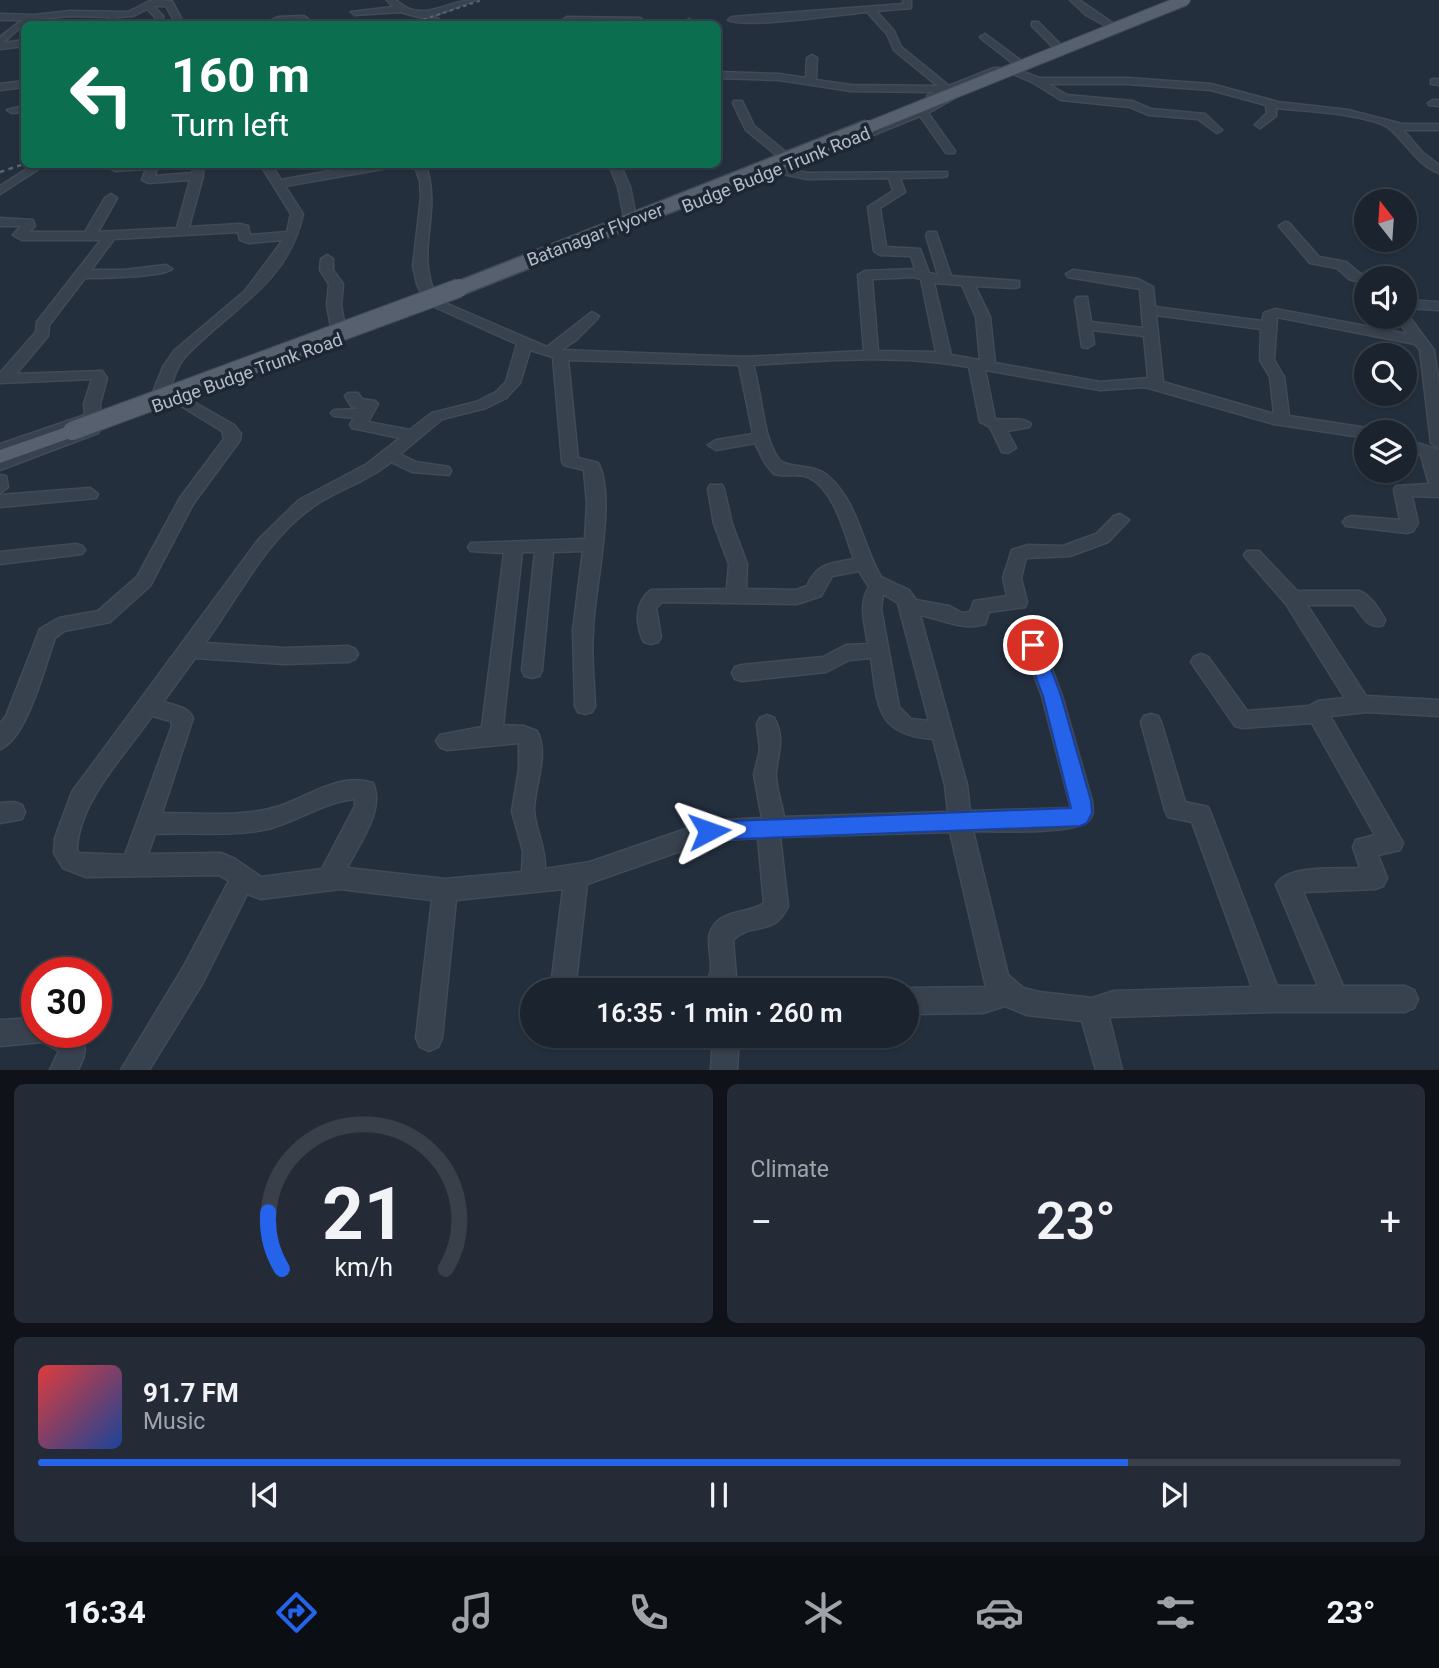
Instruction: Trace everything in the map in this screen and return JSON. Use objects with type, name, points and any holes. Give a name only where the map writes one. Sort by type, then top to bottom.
[{"type":"main road","name":"Batanagar Flyover","points":[[0,457],[431,299],[641,218],[1185,0]]},
{"type":"street","points":[[391,0],[400,9]]},
{"type":"street","points":[[427,15],[471,0]]},
{"type":"street","points":[[732,20],[906,7],[908,0]]},
{"type":"street","points":[[1073,0],[1089,13],[1113,26]]},
{"type":"street","name":"Budge Budge Trunk Road","points":[[1016,67],[1058,47],[1179,0]]},
{"type":"street","name":"Budge Budge Trunk Road","points":[[214,378],[338,327],[430,299],[949,91],[1195,0]]},
{"type":"street","points":[[0,17],[115,15],[161,3]]},
{"type":"street","points":[[159,21],[161,3]]},
{"type":"street","points":[[161,3],[177,21]]},
{"type":"street","points":[[63,15],[73,4]]},
{"type":"street","points":[[771,19],[772,7]]},
{"type":"street","points":[[355,12],[400,9],[427,15],[434,21]]},
{"type":"street","points":[[870,10],[891,33],[897,48],[915,60],[949,91]]},
{"type":"street","points":[[112,21],[115,15]]},
{"type":"street","points":[[27,21],[35,18]]},
{"type":"street","points":[[275,21],[304,19]]},
{"type":"street","points":[[567,20],[582,21]]},
{"type":"street","points":[[0,41],[21,24]]},
{"type":"street","points":[[1035,24],[1058,47]]},
{"type":"street","points":[[985,37],[1034,81],[1065,98],[1132,103],[1149,112],[1201,116],[1217,130]]},
{"type":"street","points":[[0,47],[21,44]]},
{"type":"street","points":[[811,83],[812,58]]},
{"type":"street","points":[[721,66],[729,67],[734,74]]},
{"type":"street","points":[[721,75],[779,77],[851,88],[949,91]]},
{"type":"street","points":[[1034,81],[1126,81],[1211,87],[1271,104],[1348,113],[1392,124],[1439,127]]},
{"type":"street","points":[[0,87],[19,84]]},
{"type":"street","points":[[0,95],[19,84]]},
{"type":"street","name":"Budge Budge Trunk Road","points":[[0,465],[174,393],[778,170],[922,112],[949,91]]},
{"type":"street","points":[[738,103],[750,128],[784,156]]},
{"type":"street","points":[[1260,125],[1272,112],[1271,104]]},
{"type":"street","points":[[12,110],[21,109]]},
{"type":"street","points":[[922,112],[950,151]]},
{"type":"street","points":[[1392,124],[1419,155],[1439,170]]},
{"type":"street","points":[[0,191],[33,168]]},
{"type":"street","points":[[152,168],[148,180],[198,170],[182,232]]},
{"type":"street","points":[[270,168],[288,184]]},
{"type":"street","points":[[0,740],[15,720],[47,634],[60,625],[103,617],[144,581],[186,502],[232,440],[233,433],[228,428],[174,393],[170,367],[179,354],[250,294],[292,235],[297,214],[281,168]]},
{"type":"street","points":[[288,184],[362,168]]},
{"type":"street","points":[[420,168],[425,181],[427,203],[418,264],[430,299],[525,343],[554,353],[745,361],[871,355],[944,357],[1100,386],[1134,382],[1156,384],[1282,420],[1354,431]]},
{"type":"street","points":[[616,168],[624,187],[629,217]]},
{"type":"street","points":[[778,170],[807,176],[943,174]]},
{"type":"street","points":[[894,176],[899,192],[874,207],[880,251],[916,252],[933,278]]},
{"type":"street","points":[[89,237],[111,198]]},
{"type":"street","points":[[0,222],[29,223],[19,236],[89,237],[243,228],[244,237],[249,239],[292,235]]},
{"type":"street","points":[[1285,226],[1315,260],[1341,265],[1354,276]]},
{"type":"street","points":[[932,235],[933,278]]},
{"type":"street","points":[[2,378],[43,334],[42,325],[110,236]]},
{"type":"street","points":[[327,259],[326,270],[336,284],[334,305],[338,327]]},
{"type":"street","points":[[80,274],[124,274],[166,269]]},
{"type":"street","points":[[1073,274],[1144,285],[1147,289],[1156,384]]},
{"type":"street","points":[[871,355],[869,299],[865,275],[1014,284]]},
{"type":"street","points":[[933,278],[927,281],[944,357]]},
{"type":"street","points":[[965,281],[983,317],[982,365],[986,418],[997,426],[1008,448]]},
{"type":"street","points":[[1082,300],[1087,344]]},
{"type":"street","points":[[1417,305],[1439,306]]},
{"type":"street","points":[[1149,310],[1267,326]]},
{"type":"street","points":[[1282,420],[1277,377],[1267,360],[1269,316],[1275,313],[1421,341]]},
{"type":"street","points":[[554,353],[592,316]]},
{"type":"street","points":[[1085,325],[1150,333]]},
{"type":"street","points":[[1352,522],[1407,527],[1409,523],[1402,490],[1439,490],[1429,356],[1412,329]]},
{"type":"street","points":[[525,343],[513,383],[501,395],[481,405],[441,414],[356,478],[312,499],[265,543],[80,799],[68,824],[65,840],[65,853],[71,861],[86,866],[220,864],[232,868],[249,885],[261,888],[363,879],[445,890],[576,876],[630,860],[687,836],[709,831],[1073,819],[1082,813],[1052,696],[1033,645]]},
{"type":"street","points":[[554,353],[569,461],[593,469],[592,545],[583,630],[585,706]]},
{"type":"street","points":[[745,361],[754,391],[762,437],[776,467],[785,471],[812,473],[828,488],[856,535],[871,576],[879,586],[902,595],[908,606],[956,785],[959,823],[993,974],[1003,991],[1026,1004],[1084,1008],[1093,1013],[1109,1069]]},
{"type":"street","points":[[2,378],[97,374],[100,378],[92,404],[93,417]]},
{"type":"street","name":"Budge Budge Trunk Road","points":[[0,450],[93,417],[174,393]]},
{"type":"street","points":[[353,396],[356,403],[370,404],[358,425],[413,435]]},
{"type":"street","points":[[339,413],[364,414]]},
{"type":"street","points":[[997,426],[1023,424]]},
{"type":"street","points":[[716,445],[762,437]]},
{"type":"street","points":[[1417,446],[1436,450]]},
{"type":"street","points":[[390,454],[412,467],[433,473]]},
{"type":"street","points":[[0,480],[0,487]]},
{"type":"street","points":[[716,489],[723,524],[738,564],[736,594]]},
{"type":"street","points":[[0,501],[90,494]]},
{"type":"street","points":[[908,606],[949,613],[958,620],[978,619],[981,606],[1018,602],[1012,578],[1017,554],[1028,551],[1064,552],[1102,538],[1120,520]]},
{"type":"street","points":[[532,670],[545,545]]},
{"type":"street","points":[[477,547],[592,545]]},
{"type":"street","points":[[491,736],[514,546]]},
{"type":"street","points":[[0,558],[76,550]]},
{"type":"street","points":[[1254,555],[1291,598],[1360,704]]},
{"type":"street","points":[[651,637],[647,608],[652,598],[673,593],[797,597],[814,591],[821,575],[827,571],[866,563]]},
{"type":"street","points":[[879,586],[872,600],[889,708],[893,717],[903,726],[941,731]]},
{"type":"street","points":[[1291,598],[1359,598],[1376,620]]},
{"type":"street","points":[[190,650],[284,656],[348,654]]},
{"type":"street","points":[[742,673],[818,665],[833,662],[846,653],[880,650]]},
{"type":"street","points":[[1201,662],[1239,719],[1318,715]]},
{"type":"street","points":[[1336,999],[1288,885],[1292,882],[1376,878],[1364,847],[1392,843],[1318,715],[1318,709],[1360,704],[1439,709]]},
{"type":"street","points":[[133,864],[183,718],[148,708]]},
{"type":"street","points":[[1151,722],[1176,810],[1200,814],[1269,999]]},
{"type":"street","points":[[723,978],[719,944],[727,928],[739,922],[764,919],[772,914],[776,906],[765,775],[771,750],[767,724]]},
{"type":"street","points":[[447,741],[526,734],[530,737],[530,769],[523,811],[534,850],[533,881]]},
{"type":"street","points":[[148,824],[237,824],[258,821],[343,791],[365,789],[366,806],[329,880]]},
{"type":"street","points":[[565,978],[576,876]]},
{"type":"street","points":[[134,1069],[192,975],[243,878]]},
{"type":"street","points":[[429,1038],[445,890]]},
{"type":"street","points":[[919,1001],[995,999],[1003,991]]},
{"type":"street","points":[[1093,1013],[1104,1005],[1114,1004],[1269,999],[1405,999]]},
{"type":"street","points":[[0,1033],[21,1032]]},
{"type":"street","points":[[63,1069],[72,1048]]},
{"type":"street","points":[[724,1069],[727,1048]]},
{"type":"railway","points":[[419,21],[482,0]]},
{"type":"railway","points":[[0,172],[21,165]]},
{"type":"route","points":[[709,831],[1080,817],[1081,801],[1052,696],[1033,645]]}]
